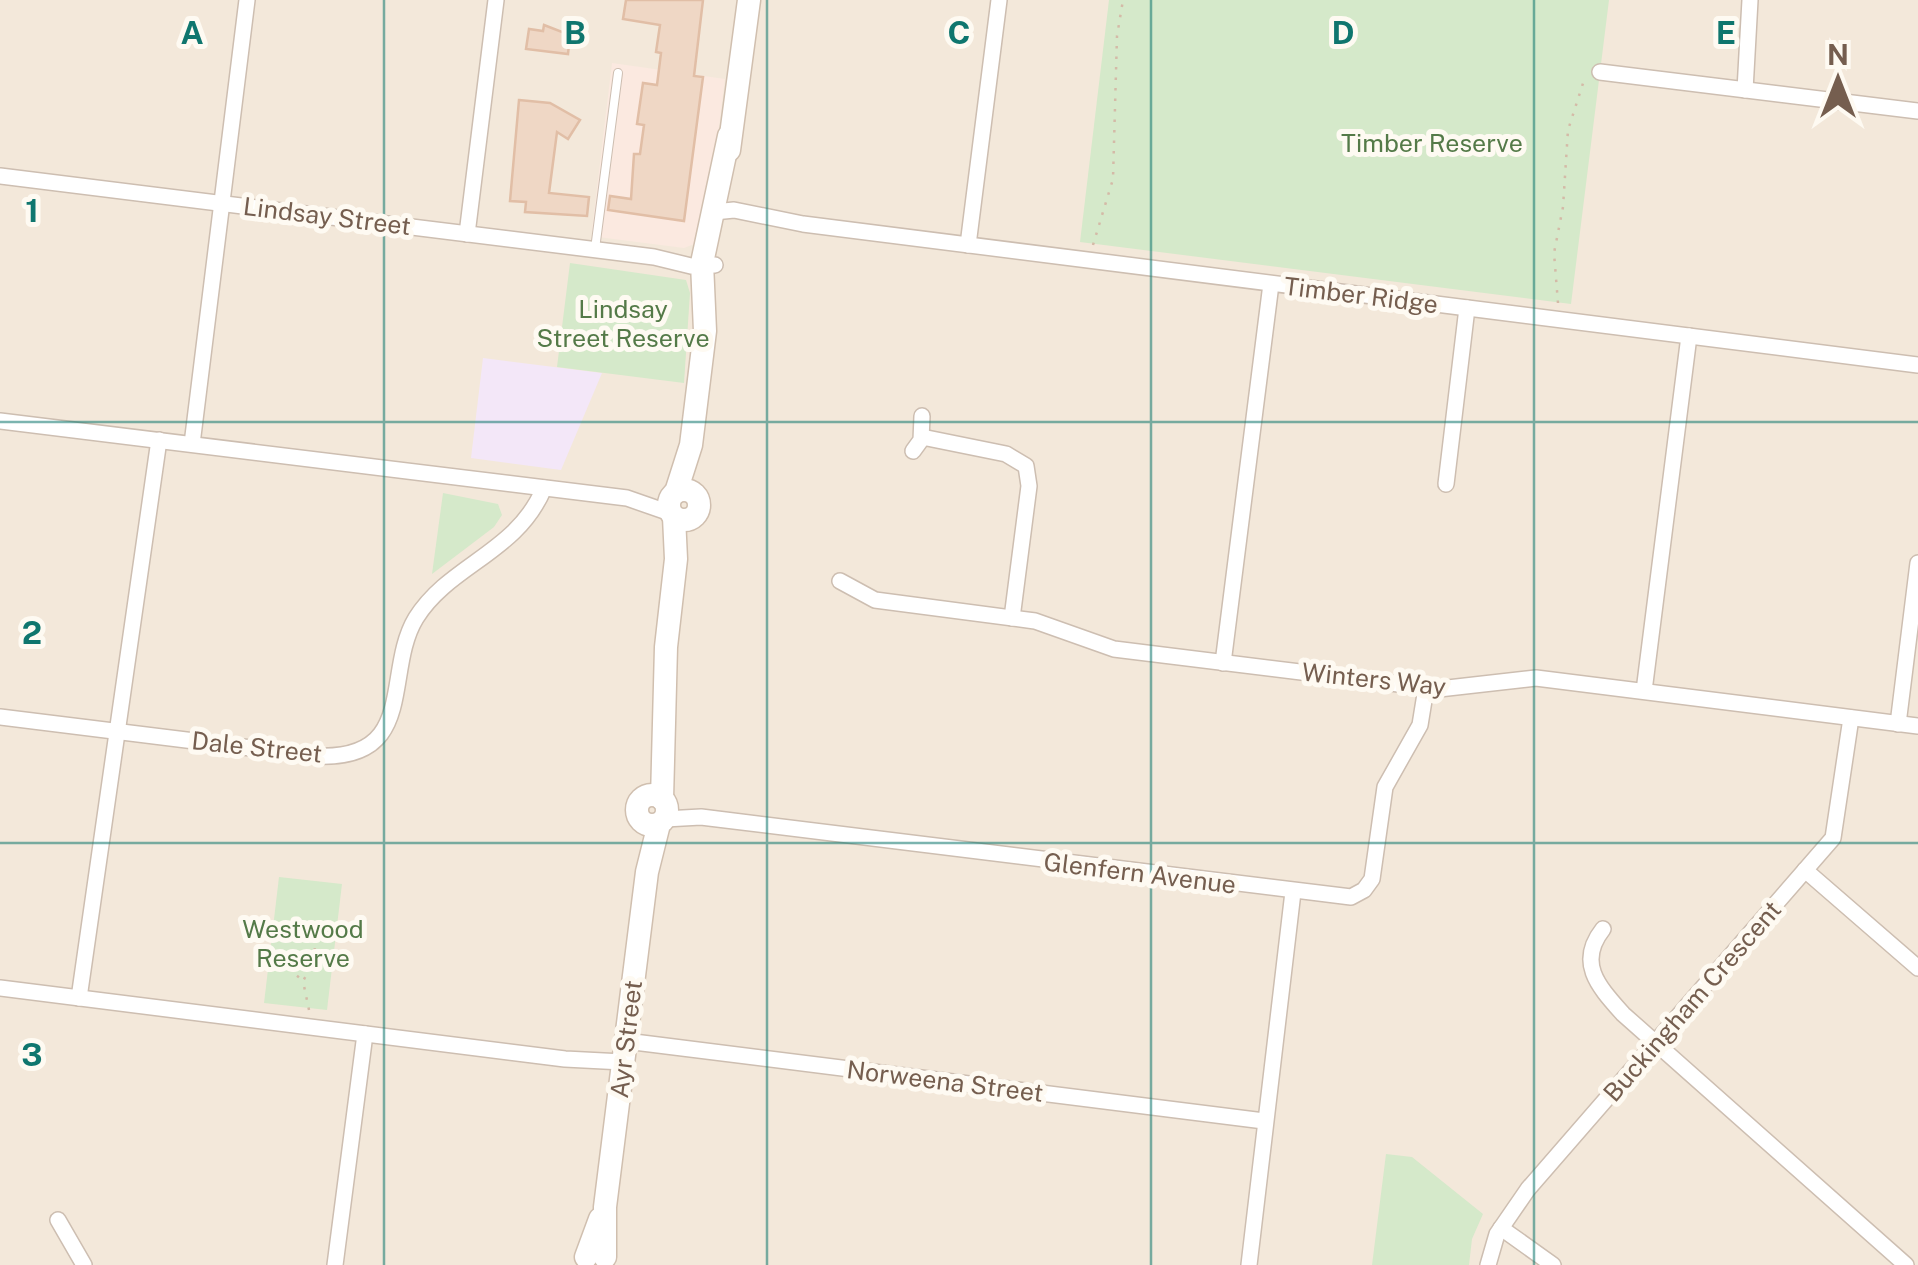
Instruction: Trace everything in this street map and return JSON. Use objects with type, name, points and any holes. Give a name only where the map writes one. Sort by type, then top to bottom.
[{"type":"street","points":[[192,444],[247,0]]},
{"type":"street","points":[[466,234],[496,0]]},
{"type":"street","points":[[968,245],[999,0]]},
{"type":"street","points":[[1738,89],[1750,0]]},
{"type":"street","name":"Ayr Street","points":[[602,1262],[605,1207],[663,738],[666,648],[680,505],[705,331],[714,295],[707,263],[721,213],[746,5]]},
{"type":"street","points":[[1593,71],[1918,112]]},
{"type":"street","name":"Lindsay Street","points":[[0,176],[707,263]]},
{"type":"street","name":"Timber Ridge","points":[[721,213],[1918,365]]},
{"type":"street","points":[[1222,663],[1271,284]]},
{"type":"street","points":[[1446,484],[1468,308]]},
{"type":"street","points":[[1644,691],[1689,336]]},
{"type":"street","points":[[922,416],[917,444],[1006,454],[1026,466],[1029,486],[1012,618]]},
{"type":"street","points":[[0,421],[680,505]]},
{"type":"street","points":[[79,998],[159,440]]},
{"type":"street","name":"Dale Street","points":[[0,716],[340,756],[363,746],[382,731],[393,714],[407,640],[421,611],[508,541],[544,488]]},
{"type":"street","points":[[1898,724],[1918,563]]},
{"type":"street","name":"Winters Way","points":[[840,582],[875,600],[1047,625],[1101,647],[1426,688],[1466,687],[1524,677],[1918,726]]},
{"type":"street","name":"Glenfern Avenue","points":[[655,810],[1342,898],[1358,894],[1369,884],[1385,787],[1420,725],[1426,688]]},
{"type":"street","name":"Buckingham Crescent","points":[[1488,1265],[1500,1228],[1528,1189],[1805,870],[1836,829],[1851,718]]},
{"type":"street","points":[[1805,870],[1918,968]]},
{"type":"street","points":[[1249,1265],[1293,892]]},
{"type":"street","points":[[1603,930],[1591,950],[1591,972],[1654,1045],[1906,1265]]},
{"type":"street","name":"Norweena Street","points":[[0,988],[565,1059],[624,1058],[1264,1121]]},
{"type":"street","points":[[335,1265],[365,1034]]},
{"type":"street","points":[[58,1220],[84,1265]]},
{"type":"street","points":[[1500,1228],[1552,1265]]},
{"type":"lane","points":[[594,249],[618,74]]},
{"type":"path","points":[[1093,246],[1113,179],[1117,36],[1123,0]]},
{"type":"path","points":[[1558,304],[1554,253],[1566,148],[1593,71]]},
{"type":"path","points":[[303,982],[314,962],[316,930]]},
{"type":"path","points":[[288,969],[303,982],[309,1012]]},
{"type":"shaded area","points":[[0,0],[1918,0],[1918,1265],[0,1265]]},
{"type":"shaded area","points":[[612,63],[725,79],[705,240],[684,248],[598,237],[592,230]]},
{"type":"shaded area","points":[[483,358],[602,373],[561,470],[471,458]]},
{"type":"green space","name":"Timber Reserve","points":[[1109,0],[1609,0],[1571,304],[1080,242]]},
{"type":"green space","name":"Lindsay Street Reserve","points":[[570,263],[686,280],[690,293],[684,383],[557,367]]},
{"type":"green space","points":[[443,493],[498,504],[502,515],[494,527],[432,574]]},
{"type":"green space","name":"Westwood Reserve","points":[[279,877],[342,884],[327,1010],[264,1003]]},
{"type":"green space","points":[[1386,1154],[1412,1157],[1483,1214],[1472,1239],[1469,1265],[1372,1265]]},
{"type":"building","points":[[626,0],[703,0],[694,76],[703,77],[684,221],[608,210],[610,196],[631,199],[634,154],[640,154],[644,125],[637,124],[643,83],[657,85],[661,53],[656,52],[660,25],[623,19]]},
{"type":"building","points":[[544,25],[570,35],[568,54],[526,49],[529,29],[543,31]]},
{"type":"building","points":[[519,100],[550,103],[580,120],[568,139],[557,132],[549,193],[589,197],[587,216],[525,212],[526,202],[510,201]]}]
